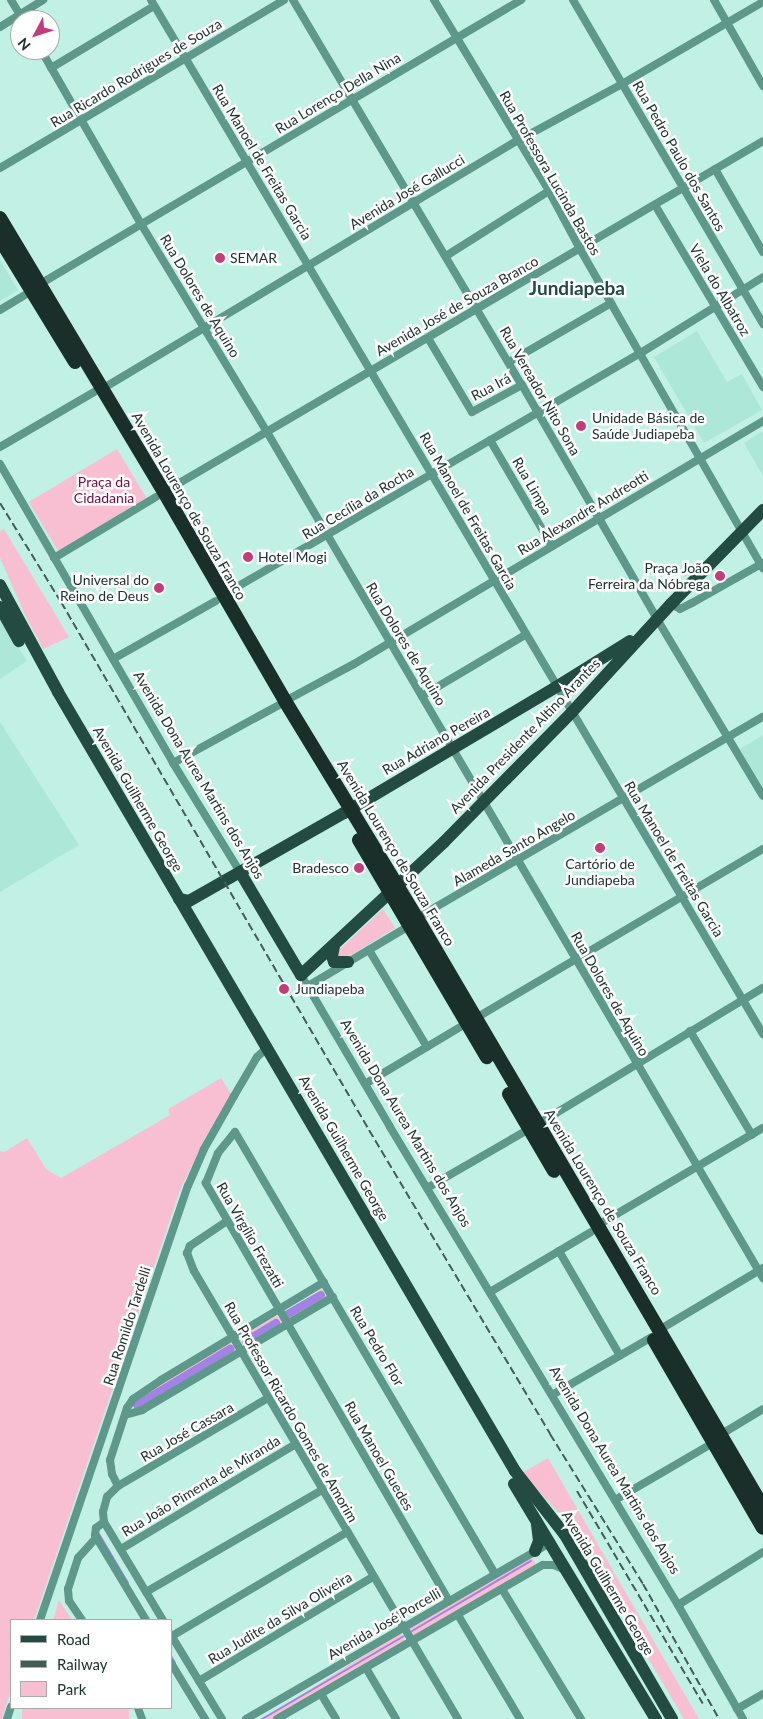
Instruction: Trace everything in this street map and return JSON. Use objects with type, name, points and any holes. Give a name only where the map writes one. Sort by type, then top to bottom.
[{"type":"highway","name":"Avenida Lourenço de Souza Franco","points":[[0,218],[36,287],[656,1334],[717,1439],[763,1528]]},
{"type":"highway","name":"Avenida Lourenço de Souza Franco","points":[[0,239],[36,287]]},
{"type":"highway","name":"Avenida Lourenço de Souza Franco","points":[[717,1439],[763,1507]]},
{"type":"main road","name":"Avenida Presidente Altino Arantes","points":[[305,980],[334,946],[394,890],[572,712],[656,619],[763,510]]},
{"type":"main road","name":"Avenida Guilherme George","points":[[0,585],[58,692],[185,903],[265,1050],[534,1517],[551,1542],[656,1719]]},
{"type":"main road","name":"Avenida Guilherme George","points":[[0,607],[515,1471],[565,1535],[672,1719]]},
{"type":"main road","name":"Rua Adriano Pereira","points":[[185,903],[347,811],[645,632]]},
{"type":"main road","name":"Avenida Dona Aurea Martins dos Anjos","points":[[240,872],[305,980]]},
{"type":"main road","points":[[334,946],[332,956],[334,962],[348,962]]},
{"type":"main road","points":[[534,1517],[539,1540],[535,1551]]},
{"type":"main road","points":[[551,1542],[558,1537],[563,1539],[582,1565]]},
{"type":"street","points":[[30,10],[43,0]]},
{"type":"street","name":"Rua Ricardo Rodrigues de Souza","points":[[0,168],[284,0]]},
{"type":"street","name":"Rua Vereador Nito Sona","points":[[293,0],[538,411],[656,619],[763,796]]},
{"type":"street","name":"Rua Professora Lucinda Bastos","points":[[434,0],[517,141],[549,191],[639,354],[762,565]]},
{"type":"street","name":"Rua Lorenço Della Nina","points":[[0,310],[141,224],[521,0]]},
{"type":"street","name":"Rua Pedro Paulo dos Santos","points":[[573,0],[763,324]]},
{"type":"street","points":[[714,0],[763,86]]},
{"type":"street","name":"Avenida José Gallucci","points":[[0,447],[205,328],[517,141],[622,84],[763,2]]},
{"type":"street","points":[[52,68],[152,3]]},
{"type":"street","name":"Rua Manoel de Freitas Garcia","points":[[152,3],[187,58],[525,635],[624,798],[763,1034]]},
{"type":"street","name":"Rua Dolores de Aquino","points":[[47,60],[141,224],[267,432],[696,1167],[762,1272]]},
{"type":"street","name":"Avenida José de Souza Branco","points":[[54,558],[763,141]]},
{"type":"street","points":[[715,169],[763,252]]},
{"type":"street","points":[[446,256],[549,191]]},
{"type":"street","name":"Viela do Albatroz","points":[[655,205],[763,387]]},
{"type":"street","name":"Rua Cecília da Rocha","points":[[113,659],[639,354],[763,278]]},
{"type":"street","points":[[509,362],[611,302]]},
{"type":"street","name":"Rua Irá","points":[[428,338],[472,412],[522,385]]},
{"type":"street","name":"Rua Alexandre Andreotti","points":[[173,763],[390,642],[763,420]]},
{"type":"street","name":"Rua Limpa","points":[[490,440],[552,546]]},
{"type":"street","name":"Avenida Dona Aurea Martins dos Anjos","points":[[0,464],[173,763],[240,872]]},
{"type":"street","points":[[671,604],[680,608],[692,603],[762,565]]},
{"type":"street","points":[[422,696],[525,635]]},
{"type":"street","name":"Alameda Santo Angelo","points":[[305,980],[348,962],[369,950],[413,922],[763,717]]},
{"type":"street","points":[[365,1084],[763,849]]},
{"type":"street","points":[[369,950],[427,1047]]},
{"type":"street","name":"Avenida Dona Aurea Martins dos Anjos","points":[[305,980],[427,1188],[678,1605],[743,1719]]},
{"type":"street","points":[[427,1188],[763,988]]},
{"type":"street","points":[[690,1031],[752,1135]]},
{"type":"street","name":"Rua Romildo Tardelli","points":[[40,1619],[181,1205],[204,1149],[251,1065],[265,1050]]},
{"type":"street","points":[[490,1292],[763,1128]]},
{"type":"street","name":"Rua Virgílio Frezatti","points":[[235,1132],[218,1153],[206,1183],[287,1324]]},
{"type":"street","name":"Rua Pedro Flor","points":[[235,1132],[496,1574]]},
{"type":"street","name":"Rua Professor Ricardo Gomes de Amorim","points":[[227,1221],[196,1241],[187,1252],[194,1271],[294,1445],[458,1719]]},
{"type":"street","points":[[559,1251],[620,1356]]},
{"type":"street","points":[[552,1395],[762,1272]]},
{"type":"street","points":[[161,1619],[104,1522],[103,1512],[107,1497],[118,1486],[112,1474],[110,1460],[130,1404],[137,1396],[324,1282]]},
{"type":"street","points":[[125,1415],[142,1410],[333,1297]]},
{"type":"street","name":"Rua Manoel Guedes","points":[[287,1324],[449,1601]]},
{"type":"street","name":"Rua José Cassara","points":[[118,1486],[268,1398]]},
{"type":"street","points":[[615,1500],[763,1409]]},
{"type":"street","name":"Rua João Pimenta de Miranda","points":[[121,1549],[294,1445]]},
{"type":"street","points":[[146,1592],[322,1490]]},
{"type":"street","points":[[104,1522],[94,1531],[96,1538],[145,1619]]},
{"type":"street","points":[[222,1719],[172,1635],[347,1532]]},
{"type":"street","points":[[81,1619],[70,1601],[68,1589],[78,1558],[96,1538]]},
{"type":"street","name":"Avenida José Porcelli","points":[[246,1719],[551,1542]]},
{"type":"street","points":[[535,1551],[542,1558],[543,1565],[554,1566],[569,1573]]},
{"type":"street","points":[[678,1605],[763,1552]]},
{"type":"street","name":"Avenida José Porcelli","points":[[277,1719],[543,1565]]},
{"type":"street","name":"Rua Judite da Silva Oliveira","points":[[199,1681],[374,1577]]},
{"type":"street","points":[[502,1589],[581,1719]]},
{"type":"street","points":[[458,1615],[520,1719]]},
{"type":"street","points":[[172,1665],[205,1719]]},
{"type":"street","points":[[366,1668],[396,1719]]},
{"type":"street","points":[[321,1694],[336,1719]]},
{"type":"street","points":[[737,1709],[763,1694]]},
{"type":"shaded area","points":[[0,260],[18,290],[0,301]]},
{"type":"shaded area","points":[[697,331],[727,382],[742,374],[762,410],[704,443],[654,357]]},
{"type":"shaded area","points":[[763,431],[763,476],[744,443]]},
{"type":"shaded area","points":[[0,618],[27,661],[0,679]]},
{"type":"shaded area","points":[[0,722],[79,845],[0,892]]},
{"type":"shaded area","points":[[763,735],[763,787],[740,749]]},
{"type":"green space","name":"Praça da Cidadania","points":[[117,449],[146,498],[58,551],[29,502]]},
{"type":"green space","points":[[4,529],[69,637],[43,649],[25,615],[0,558],[0,531]]},
{"type":"green space","points":[[383,909],[395,928],[348,957],[336,957],[339,950]]},
{"type":"green space","points":[[221,1078],[231,1094],[205,1138],[180,1190],[34,1619],[10,1619],[10,1693],[2,1719],[0,1719],[0,1151],[4,1152],[27,1138],[46,1169],[61,1178],[170,1115],[168,1109]]},
{"type":"green space","points":[[322,1289],[327,1297],[290,1319],[287,1318],[285,1312],[287,1310]]},
{"type":"green space","points":[[276,1316],[281,1319],[281,1325],[245,1346],[242,1344],[240,1339],[242,1336]]},
{"type":"green space","points":[[228,1343],[234,1345],[235,1351],[139,1408],[134,1406],[134,1400]]},
{"type":"green space","points":[[548,1458],[699,1719],[684,1719],[569,1524],[522,1473]]},
{"type":"green space","points":[[531,1556],[537,1566],[415,1640],[408,1630]]},
{"type":"green space","points":[[59,1600],[71,1619],[53,1619]]},
{"type":"green space","points":[[400,1633],[405,1641],[279,1719],[262,1719]]},
{"type":"green space","points":[[22,1709],[129,1709],[129,1719],[22,1719]]},
{"type":"waterway","points":[[288,1314],[321,1295]]},
{"type":"waterway","points":[[246,1341],[276,1323]]},
{"type":"waterway","points":[[137,1405],[230,1349]]},
{"type":"waterway","points":[[99,1534],[128,1583]]},
{"type":"waterway","points":[[412,1631],[531,1561]]},
{"type":"waterway","points":[[262,1719],[404,1636]]},
{"type":"waterway","points":[[172,1658],[175,1663]]},
{"type":"railway","points":[[0,503],[61,602],[369,1130],[550,1434],[643,1584],[719,1719]]},
{"type":"railway","points":[[577,1491],[703,1704]]},
{"type":"place","name":"SEMAR","points":[[220,258]]},
{"type":"place","name":"Unidade Básica de Saúde Judiapeba","points":[[581,426]]},
{"type":"place","name":"Hotel Mogi","points":[[248,557]]},
{"type":"place","name":"Praça João Ferreira da Nóbrega","points":[[720,576]]},
{"type":"place","name":"Universal do Reino de Deus","points":[[159,588]]},
{"type":"place","name":"Cartório de Jundiapeba","points":[[600,848]]},
{"type":"place","name":"Bradesco","points":[[359,868]]},
{"type":"place","name":"Jundiapeba","points":[[284,989]]},
{"type":"district","name":"Jundiapeba","points":[[577,288]]}]
